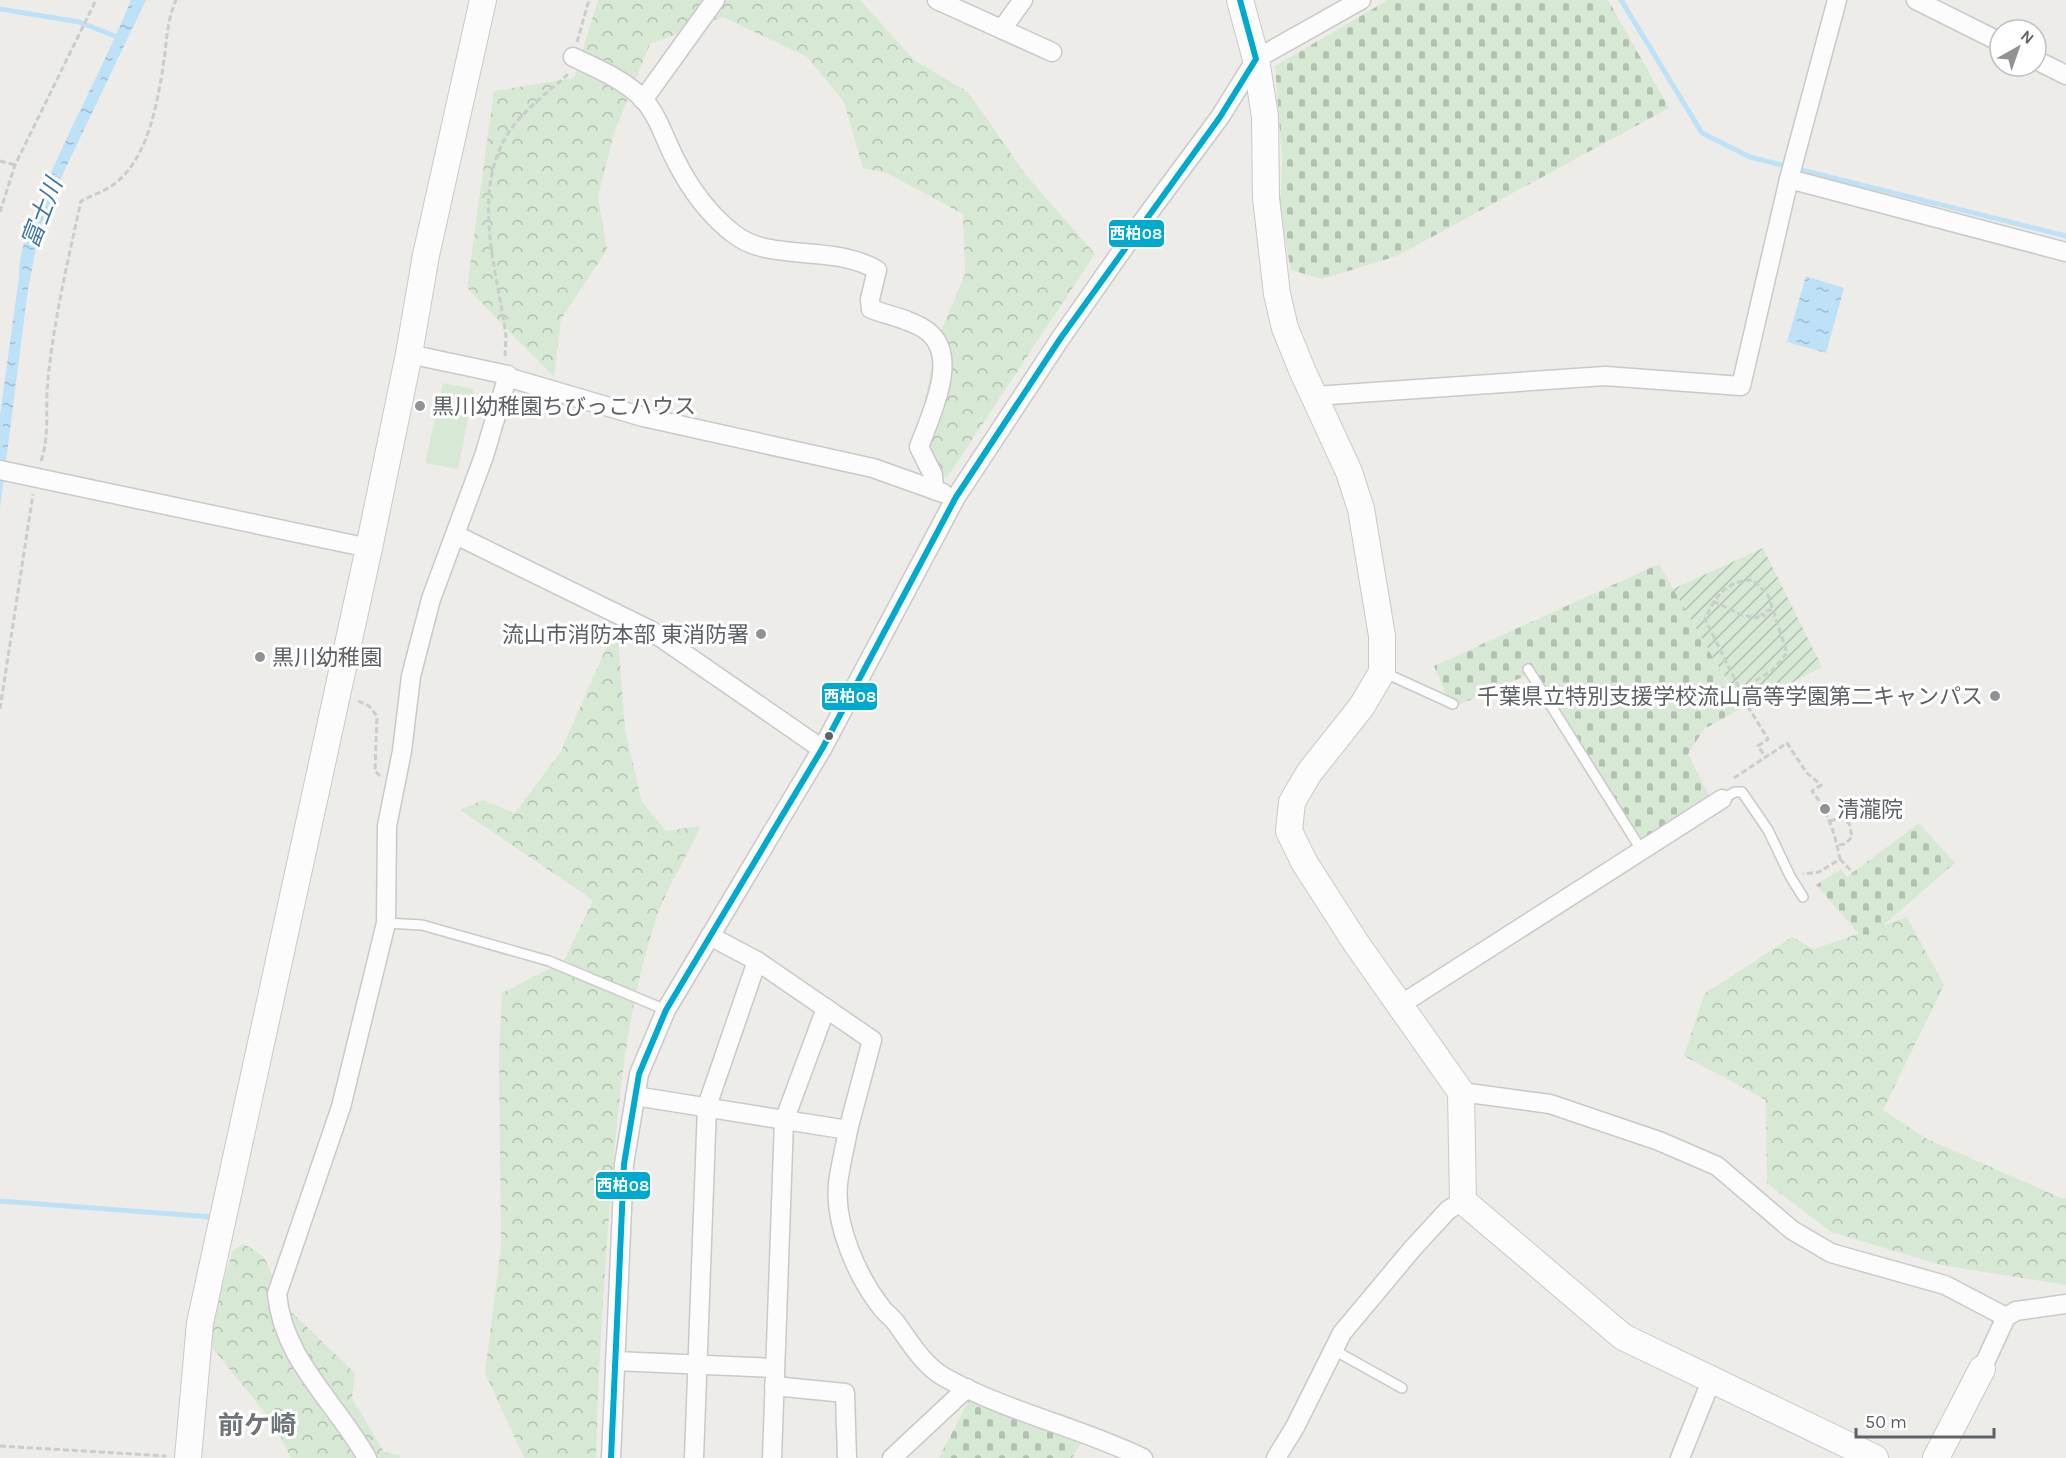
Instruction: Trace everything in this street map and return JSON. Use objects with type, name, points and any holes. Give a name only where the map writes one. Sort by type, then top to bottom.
[{"type":"street","points":[[188,1458],[200,1323],[369,548],[409,354],[426,255],[483,0]]},
{"type":"street","points":[[643,100],[715,0]]},
{"type":"street","points":[[937,0],[1052,52]]},
{"type":"street","points":[[1002,29],[1023,0]]},
{"type":"street","points":[[1240,0],[1256,59],[1265,117],[1266,198],[1277,294],[1286,328],[1349,472],[1361,509],[1381,625],[1382,672],[1362,706],[1309,772],[1292,801],[1289,831],[1304,862],[1461,1092],[1463,1201],[1623,1337],[1875,1458]]},
{"type":"street","points":[[611,1458],[624,1164],[639,1074],[666,1010],[822,749],[956,497],[1060,339],[1142,222],[1220,117],[1256,59],[1361,0]]},
{"type":"street","points":[[1315,396],[1605,376],[1741,386],[1790,176],[1837,0]]},
{"type":"street","points":[[1916,0],[1988,36]]},
{"type":"street","points":[[573,57],[602,71],[643,100],[688,183],[721,224],[736,236],[758,247],[832,254],[864,262],[877,270],[870,299],[871,309],[926,330],[935,340],[944,370],[919,447],[933,475],[933,490]]},
{"type":"street","points":[[2048,66],[2066,75]]},
{"type":"street","points":[[1790,176],[2066,252]]},
{"type":"street","points":[[409,354],[506,374],[643,417],[873,468],[956,497]]},
{"type":"street","points":[[367,1458],[354,1435],[291,1347],[279,1315],[277,1294],[336,1126],[386,923],[388,816],[402,751],[411,676],[431,599],[456,535],[506,374]]},
{"type":"street","points":[[0,470],[369,548]]},
{"type":"street","points":[[456,535],[650,630],[822,749]]},
{"type":"street","points":[[1400,1005],[1729,796]]},
{"type":"street","points":[[710,936],[757,961],[872,1040],[848,1130],[838,1185],[838,1201],[853,1262],[881,1308],[892,1317],[925,1362],[942,1376],[967,1388],[1047,1421],[1101,1438],[1143,1458]]},
{"type":"street","points":[[694,1458],[707,1106],[757,961]]},
{"type":"street","points":[[772,1458],[784,1121],[826,1008]]},
{"type":"street","points":[[1461,1092],[1550,1104],[1659,1141],[1717,1166],[1792,1230],[1831,1252],[1945,1285],[2006,1317]]},
{"type":"street","points":[[634,1096],[848,1130]]},
{"type":"street","points":[[1276,1458],[1295,1427],[1332,1348],[1413,1248],[1448,1210],[1463,1201]]},
{"type":"street","points":[[1936,1458],[2006,1317],[2016,1311],[2066,1304]]},
{"type":"street","points":[[615,1361],[698,1365],[775,1377],[845,1393],[847,1458]]},
{"type":"street","points":[[1680,1458],[1711,1381]]},
{"type":"street","points":[[892,1458],[967,1388]]},
{"type":"lane","points":[[1528,669],[1642,851]]},
{"type":"lane","points":[[1382,672],[1453,704]]},
{"type":"lane","points":[[1729,796],[1742,792],[1768,830],[1803,897]]},
{"type":"lane","points":[[386,923],[422,925],[539,958],[666,1010]]},
{"type":"lane","points":[[1332,1348],[1402,1388]]},
{"type":"path","points":[[0,212],[15,165],[96,0]]},
{"type":"path","points":[[0,709],[36,477],[45,450],[48,380],[56,314],[81,201],[116,182],[134,164],[150,126],[163,66],[165,39],[176,0]]},
{"type":"path","points":[[506,374],[506,336],[489,217],[490,182],[498,154],[511,130],[569,73],[589,0]]},
{"type":"path","points":[[0,161],[15,165]]},
{"type":"path","points":[[1740,690],[1773,670],[1787,653],[1768,595],[1753,579],[1742,580],[1724,588],[1713,601],[1704,619],[1740,690],[1768,739],[1758,746],[1766,758]]},
{"type":"path","points":[[1713,601],[1742,615],[1757,618],[1761,613],[1764,616],[1768,610],[1774,611]]},
{"type":"path","points":[[335,696],[369,706],[377,716],[376,762]]},
{"type":"path","points":[[1729,796],[1730,781],[1791,741]]},
{"type":"path","points":[[1787,743],[1806,772],[1821,785],[1812,791],[1824,806],[1830,820],[1840,859],[1855,875]]},
{"type":"path","points":[[1830,820],[1839,818],[1849,823],[1852,837],[1845,844],[1837,845]]},
{"type":"path","points":[[1790,876],[1819,872],[1840,859]]},
{"type":"path","points":[[0,1446],[188,1458]]},
{"type":"green space","points":[[598,0],[860,0],[914,60],[968,92],[1026,175],[1095,254],[946,479],[917,437],[938,338],[965,274],[963,214],[887,173],[863,168],[844,102],[807,57],[723,17],[650,44],[614,133],[598,196],[607,250],[561,319],[554,377],[467,288],[494,91],[574,78]]},
{"type":"green space","points":[[1388,0],[1608,0],[1669,108],[1397,256],[1322,279],[1291,270],[1280,214],[1282,159],[1275,66]]},
{"type":"green space","points":[[443,383],[474,389],[458,469],[425,463]]},
{"type":"green space","points":[[1763,548],[1822,667],[1743,708],[1673,589]]},
{"type":"green space","points":[[1659,564],[1742,708],[1704,729],[1688,754],[1711,799],[1632,846],[1527,675],[1452,708],[1434,666]]},
{"type":"green space","points":[[617,623],[625,729],[642,802],[666,831],[701,826],[657,916],[631,1017],[621,1086],[611,1190],[596,1458],[524,1458],[485,1373],[501,1247],[499,1055],[502,993],[564,961],[593,900],[460,810],[483,800],[515,813],[561,751]]},
{"type":"green space","points":[[1919,823],[1955,863],[1865,941],[1816,885],[1841,869],[1847,877]]},
{"type":"green space","points":[[1907,917],[1944,985],[1883,1110],[1927,1139],[2061,1198],[2066,1198],[2066,1285],[1941,1265],[1831,1232],[1767,1183],[1766,1100],[1684,1056],[1704,994],[1792,937],[1814,949]]},
{"type":"green space","points":[[244,1244],[264,1257],[288,1309],[355,1373],[352,1398],[384,1452],[400,1455],[400,1458],[291,1458],[275,1425],[211,1346],[216,1306],[233,1250]]},
{"type":"green space","points":[[970,1398],[1082,1442],[1072,1458],[939,1458]]},
{"type":"water","name":"富士川","points":[[131,0],[146,0],[57,186],[38,238],[28,289],[0,508],[0,415],[23,248],[50,176]]},
{"type":"water","points":[[1806,276],[1844,288],[1826,353],[1787,342]]},
{"type":"waterway","points":[[1621,0],[1702,133],[1750,157],[2066,236]]},
{"type":"waterway","points":[[0,9],[79,22],[120,38]]},
{"type":"waterway","points":[[0,1201],[212,1217]]},
{"type":"transit line","name":"西柏08","points":[[611,1458],[624,1164],[639,1074],[666,1010],[822,749],[956,497],[1060,339],[1220,117],[1256,59],[1240,0]]},
{"type":"place","name":"黒川幼稚園ちびっこハウス","points":[[420,406]]},
{"type":"place","name":"流山市消防本部 東消防署","points":[[761,634]]},
{"type":"place","name":"黒川幼稚園","points":[[260,657]]},
{"type":"place","name":"千葉県立特別支援学校流山高等学園第二キャンパス","points":[[1995,696]]},
{"type":"place","name":"清瀧院","points":[[1825,809]]},
{"type":"district","name":"前ケ崎","points":[[257,1425]]}]
